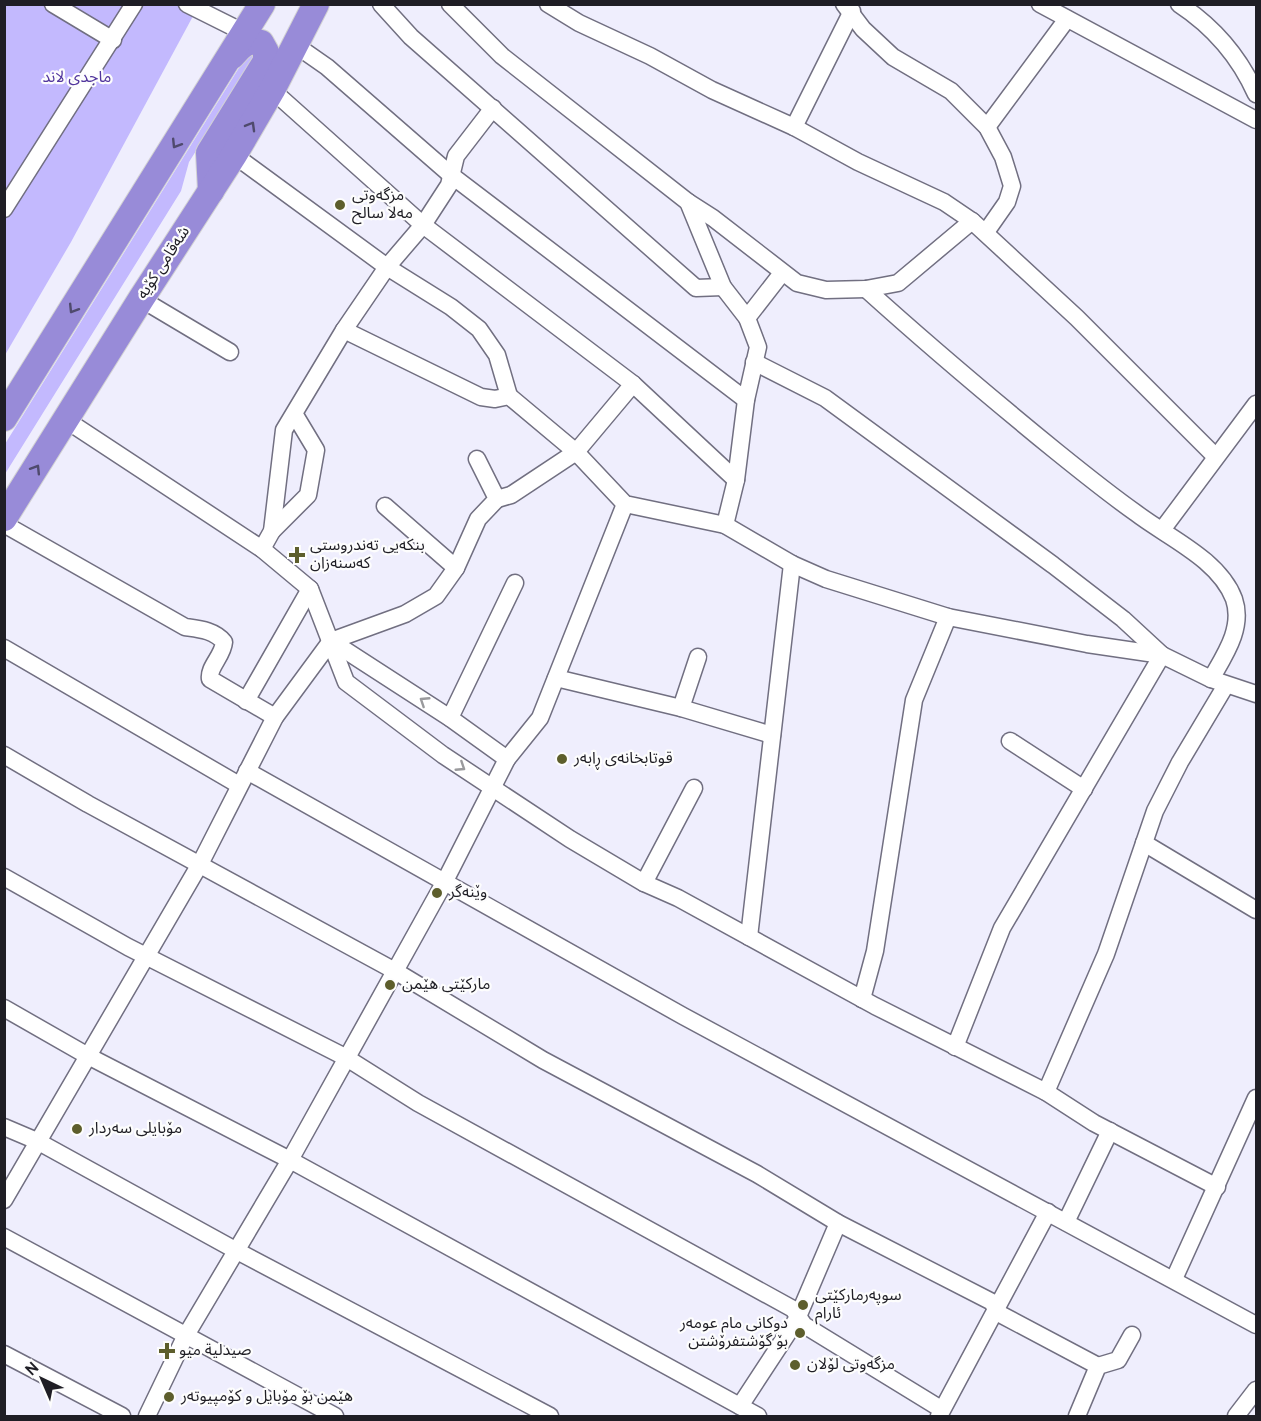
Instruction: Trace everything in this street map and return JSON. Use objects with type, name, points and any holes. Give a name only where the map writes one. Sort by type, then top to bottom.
[{"type":"highway","points":[[4,418],[262,4]]},
{"type":"highway","points":[[291,4],[308,4]]},
{"type":"highway","name":"شەقامی کۆیە","points":[[4,518],[234,155],[272,90],[316,4]]},
{"type":"highway","points":[[211,191],[209,153],[266,61],[266,52],[261,43],[254,41],[247,42],[230,57]]},
{"type":"street","points":[[53,4],[113,40]]},
{"type":"street","points":[[4,209],[134,4]]},
{"type":"street","points":[[188,4],[245,33]]},
{"type":"street","points":[[381,4],[411,37],[696,288],[723,287]]},
{"type":"street","points":[[450,4],[502,56],[688,202],[721,223],[797,283],[826,290],[866,289],[898,283],[972,220]]},
{"type":"street","points":[[548,4],[579,23],[650,56],[712,90],[794,127],[858,162],[944,202],[972,220],[1077,318],[1215,456]]},
{"type":"street","points":[[1040,4],[1257,120]]},
{"type":"street","points":[[1179,4],[1204,22],[1233,52],[1257,94]]},
{"type":"street","points":[[794,127],[848,8]]},
{"type":"street","points":[[848,8],[863,29],[893,57],[951,91],[987,127],[1003,157],[1012,186],[1007,202],[986,232]]},
{"type":"street","points":[[987,127],[1067,19]]},
{"type":"street","points":[[294,44],[327,67],[452,175],[746,400]]},
{"type":"street","points":[[272,90],[423,225],[633,384],[736,480]]},
{"type":"street","points":[[272,531],[284,430],[295,415],[310,383],[344,330],[387,267],[423,225],[449,185],[456,156],[493,108]]},
{"type":"street","points":[[234,155],[387,267],[451,307],[479,329],[497,355],[509,396],[576,452],[625,504],[725,525],[792,564],[826,579],[948,617],[1054,638],[1162,655],[1219,682],[1257,694]]},
{"type":"street","points":[[688,202],[723,287],[747,318],[758,347],[746,400],[736,480],[725,525]]},
{"type":"street","points":[[747,318],[782,273]]},
{"type":"street","points":[[866,289],[923,341],[1058,453],[1138,515],[1204,561],[1224,582],[1234,599],[1234,636],[1219,682],[1155,811],[1106,954],[1046,1092]]},
{"type":"street","points":[[141,299],[230,352]]},
{"type":"street","points":[[344,330],[481,397],[495,399],[509,396]]},
{"type":"street","points":[[754,362],[834,404],[1071,578],[1123,618],[1162,655]]},
{"type":"street","points":[[4,1200],[200,864],[275,717],[331,641],[376,626],[424,604],[443,589],[456,568],[478,519],[497,499],[511,495],[576,452],[633,384]]},
{"type":"street","points":[[1162,530],[1215,456],[1257,404]]},
{"type":"street","points":[[262,549],[272,531],[308,495],[316,450],[295,415]]},
{"type":"street","points":[[66,420],[262,549],[310,590],[346,682],[443,755],[570,839],[644,883],[678,898],[954,1047],[1046,1092],[1110,1131],[1217,1187]]},
{"type":"street","points":[[477,459],[497,499]]},
{"type":"street","points":[[147,1416],[185,1337],[290,1160],[345,1057],[444,883],[507,759],[540,718],[625,504]]},
{"type":"street","points":[[385,506],[456,568]]},
{"type":"street","points":[[4,524],[184,627],[203,630],[219,637],[224,642],[223,650],[209,676],[275,717]]},
{"type":"street","points":[[749,937],[792,564]]},
{"type":"street","points":[[450,718],[515,583]]},
{"type":"street","points":[[246,701],[310,590]]},
{"type":"street","points":[[862,999],[875,951],[914,700],[948,617]]},
{"type":"street","points":[[331,641],[450,718],[507,759]]},
{"type":"street","points":[[4,648],[243,778],[444,883],[876,1121],[1257,1325]]},
{"type":"street","points":[[954,1047],[1002,928],[1162,655]]},
{"type":"street","points":[[681,708],[698,657]]},
{"type":"street","points":[[556,678],[681,708],[772,735]]},
{"type":"street","points":[[1010,741],[1084,789]]},
{"type":"street","points":[[4,755],[88,804],[395,971],[543,1060],[757,1174],[838,1223],[992,1302],[998,1312],[1098,1366],[1118,1360],[1132,1335]]},
{"type":"street","points":[[644,883],[694,788]]},
{"type":"street","points":[[1144,843],[1257,910]]},
{"type":"street","points":[[4,877],[147,956],[345,1057],[418,1103],[793,1309],[797,1319],[940,1414],[995,1307],[1048,1212]]},
{"type":"street","points":[[4,1008],[88,1056],[290,1160],[758,1416]]},
{"type":"street","points":[[1174,1279],[1257,1098]]},
{"type":"street","points":[[4,1127],[37,1141],[237,1251],[549,1416]]},
{"type":"street","points":[[1066,1222],[1110,1131]]},
{"type":"street","points":[[740,1406],[797,1319],[838,1223]]},
{"type":"street","points":[[4,1238],[335,1416]]},
{"type":"street","points":[[4,1354],[122,1416]]},
{"type":"street","points":[[1077,1416],[1098,1366]]},
{"type":"street","points":[[1236,1416],[1257,1390]]},
{"type":"green space","name":"ماجدی لاند","points":[[5,5],[199,5],[71,242],[5,355]]},
{"type":"green space","points":[[247,55],[253,56],[252,62],[189,162],[181,191],[5,474],[5,444]]},
{"type":"place","name":"مزگەوتی مەلا سالح","points":[[340,205]]},
{"type":"place","name":"بنکەیی تەندروستی کەسنەزان","points":[[297,555]]},
{"type":"place","name":"قوتابخانەی ڕابەر","points":[[562,759]]},
{"type":"place","name":"وێنەگر","points":[[437,893]]},
{"type":"place","name":"مارکێتی هێمن","points":[[390,985]]},
{"type":"place","name":"مۆبایلی سەردار","points":[[77,1129]]},
{"type":"place","name":"سوپەرمارکێتی ئارام","points":[[803,1305]]},
{"type":"place","name":"دوکانی مام عومەر بۆ گۆشتفرۆشتن","points":[[800,1333]]},
{"type":"place","name":"صيدلية ميو","points":[[167,1351]]},
{"type":"place","name":"مزگەوتی لۆلان","points":[[795,1365]]},
{"type":"place","name":"هێمن بۆ مۆبایل و کۆمپیوتەر","points":[[169,1397]]}]
